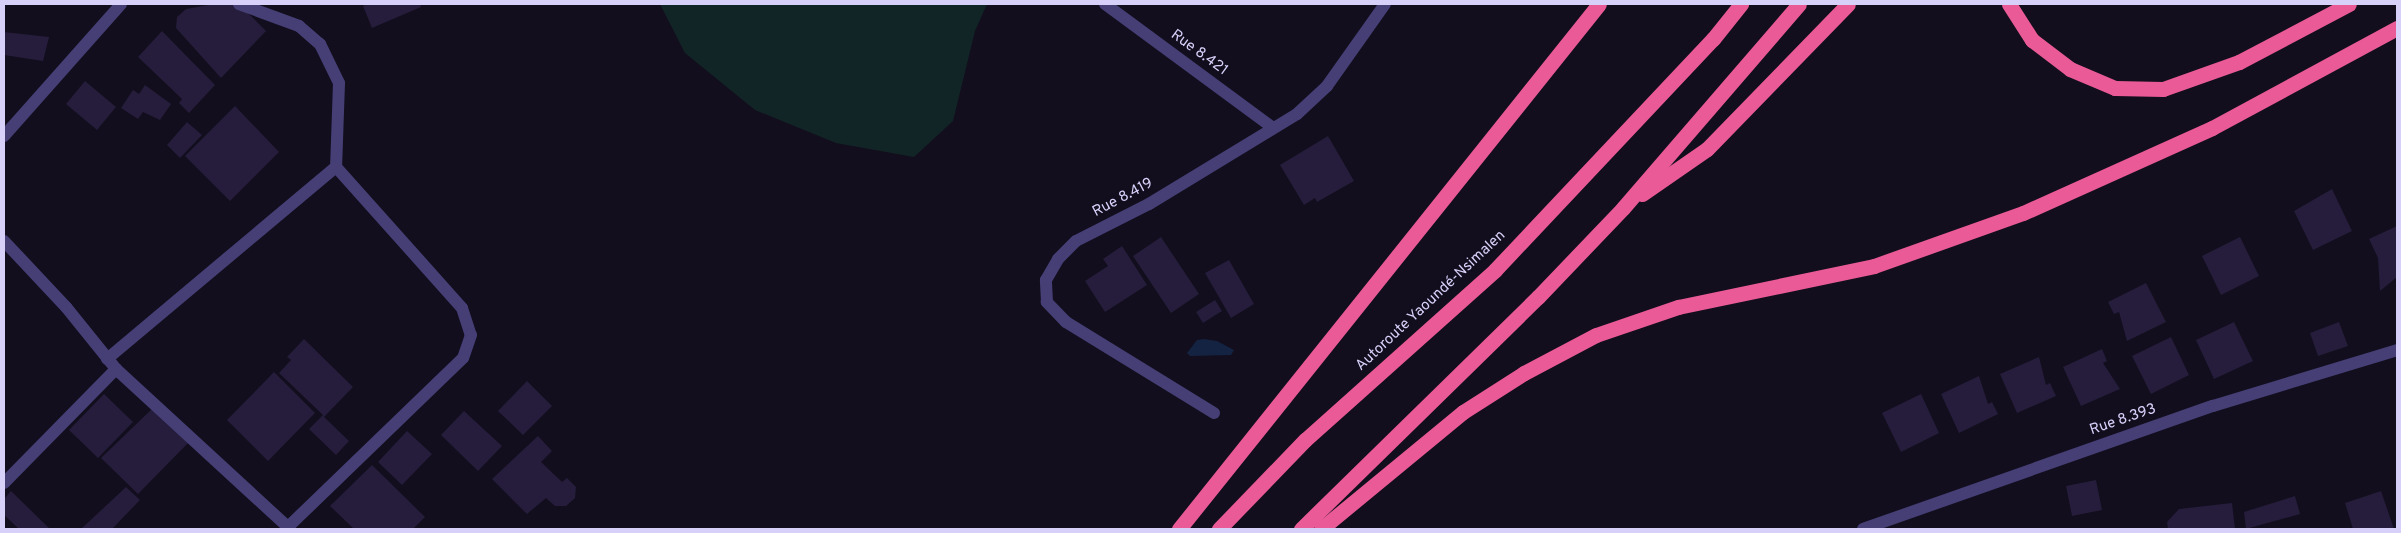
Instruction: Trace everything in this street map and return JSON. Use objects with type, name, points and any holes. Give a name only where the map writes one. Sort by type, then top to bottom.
[{"type":"highway","points":[[1178,529],[1599,4]]},
{"type":"highway","name":"Autoroute Yaoundé-Nsimalen","points":[[1219,529],[1305,440],[1496,270],[1713,39],[1742,4]]},
{"type":"highway","points":[[1301,529],[1538,297],[1623,208],[1799,4]]},
{"type":"highway","points":[[1623,208],[1707,149],[1848,4]]},
{"type":"highway","points":[[2009,4],[2032,40],[2070,69],[2115,88],[2163,89],[2239,62],[2349,4]]},
{"type":"highway","points":[[1321,529],[1463,412],[1524,373],[1596,335],[1678,307],[1874,266],[2023,213],[2212,128],[2397,28]]},
{"type":"street","points":[[4,136],[121,4]]},
{"type":"street","points":[[4,240],[66,307],[116,369],[289,528],[463,358],[471,335],[462,308],[336,167],[339,83],[331,60],[320,44],[299,26],[239,4]]},
{"type":"street","name":"Rue 8.421","points":[[1105,4],[1273,128]]},
{"type":"street","name":"Rue 8.419","points":[[1214,413],[1066,322],[1047,302],[1046,280],[1058,259],[1076,241],[1150,204],[1297,114],[1327,86],[1385,4]]},
{"type":"street","points":[[107,359],[336,167]]},
{"type":"street","name":"Rue 8.393","points":[[1863,529],[2204,409],[2397,350]]},
{"type":"street","points":[[4,483],[116,369]]},
{"type":"green space","points":[[660,4],[987,4],[975,31],[953,121],[914,157],[836,143],[755,110],[685,53]]},
{"type":"water","points":[[1197,340],[1217,341],[1234,350],[1231,355],[1190,356],[1187,353]]},
{"type":"building","points":[[214,4],[239,4],[266,31],[221,78],[176,28],[177,17],[186,9]]},
{"type":"building","points":[[368,4],[420,4],[421,7],[372,28],[363,6]]},
{"type":"building","points":[[162,31],[215,85],[189,113],[179,103],[182,99],[138,57]]},
{"type":"building","points":[[4,32],[49,37],[43,61],[4,55]]},
{"type":"building","points":[[85,81],[116,107],[97,130],[66,104]]},
{"type":"building","points":[[145,85],[171,104],[160,120],[143,112],[138,119],[121,108],[133,90],[139,94]]},
{"type":"building","points":[[235,106],[279,152],[230,201],[185,156]]},
{"type":"building","points":[[187,122],[202,135],[180,158],[167,145]]},
{"type":"building","points":[[1328,136],[1354,181],[1317,202],[1315,198],[1304,205],[1280,165]]},
{"type":"building","points":[[2332,189],[2352,231],[2313,250],[2294,211]]},
{"type":"building","points":[[2397,226],[2397,277],[2380,291],[2378,258],[2369,239]]},
{"type":"building","points":[[1161,237],[1199,294],[1171,313],[1133,256]]},
{"type":"building","points":[[2240,237],[2259,276],[2221,295],[2202,256]]},
{"type":"building","points":[[1122,246],[1147,285],[1105,312],[1085,281],[1108,266],[1103,259]]},
{"type":"building","points":[[1229,260],[1254,304],[1231,318],[1205,273]]},
{"type":"building","points":[[2146,283],[2166,322],[2127,341],[2119,312],[2114,314],[2108,302]]},
{"type":"building","points":[[1215,300],[1222,311],[1203,323],[1196,312]]},
{"type":"building","points":[[2234,322],[2253,361],[2214,379],[2196,340]]},
{"type":"building","points":[[2339,322],[2348,346],[2318,356],[2310,333]]},
{"type":"building","points":[[2171,337],[2189,375],[2151,394],[2132,356]]},
{"type":"building","points":[[304,339],[353,387],[324,417],[349,441],[336,455],[309,429],[323,415],[279,373],[291,360],[287,357]]},
{"type":"building","points":[[2102,349],[2107,361],[2103,363],[2120,389],[2081,406],[2063,367]]},
{"type":"building","points":[[2039,357],[2046,385],[2050,383],[2056,396],[2017,413],[2000,374]]},
{"type":"building","points":[[274,372],[315,413],[268,461],[227,420]]},
{"type":"building","points":[[1979,376],[1988,404],[1992,402],[1998,414],[1959,433],[1941,394]]},
{"type":"building","points":[[527,381],[552,406],[523,435],[498,411]]},
{"type":"building","points":[[104,394],[133,422],[98,458],[69,430]]},
{"type":"building","points":[[1921,394],[1939,433],[1901,452],[1882,413]]},
{"type":"building","points":[[156,405],[192,439],[138,494],[101,458]]},
{"type":"building","points":[[464,411],[502,446],[478,471],[441,435]]},
{"type":"building","points":[[407,431],[432,454],[402,485],[378,462]]},
{"type":"building","points":[[538,436],[552,451],[541,462],[562,482],[567,478],[576,487],[575,498],[566,506],[555,506],[546,498],[527,514],[492,479]]},
{"type":"building","points":[[372,465],[425,517],[413,529],[354,529],[330,506]]},
{"type":"building","points":[[2096,480],[2102,510],[2072,516],[2066,486]]},
{"type":"building","points":[[126,487],[140,500],[112,529],[81,529]]},
{"type":"building","points":[[11,491],[50,529],[19,529],[4,515],[4,499]]},
{"type":"building","points":[[2381,491],[2394,529],[2353,529],[2345,503]]},
{"type":"building","points":[[2295,496],[2300,514],[2246,529],[2244,512]]},
{"type":"building","points":[[2232,503],[2235,529],[2168,529],[2167,522],[2179,509]]}]
